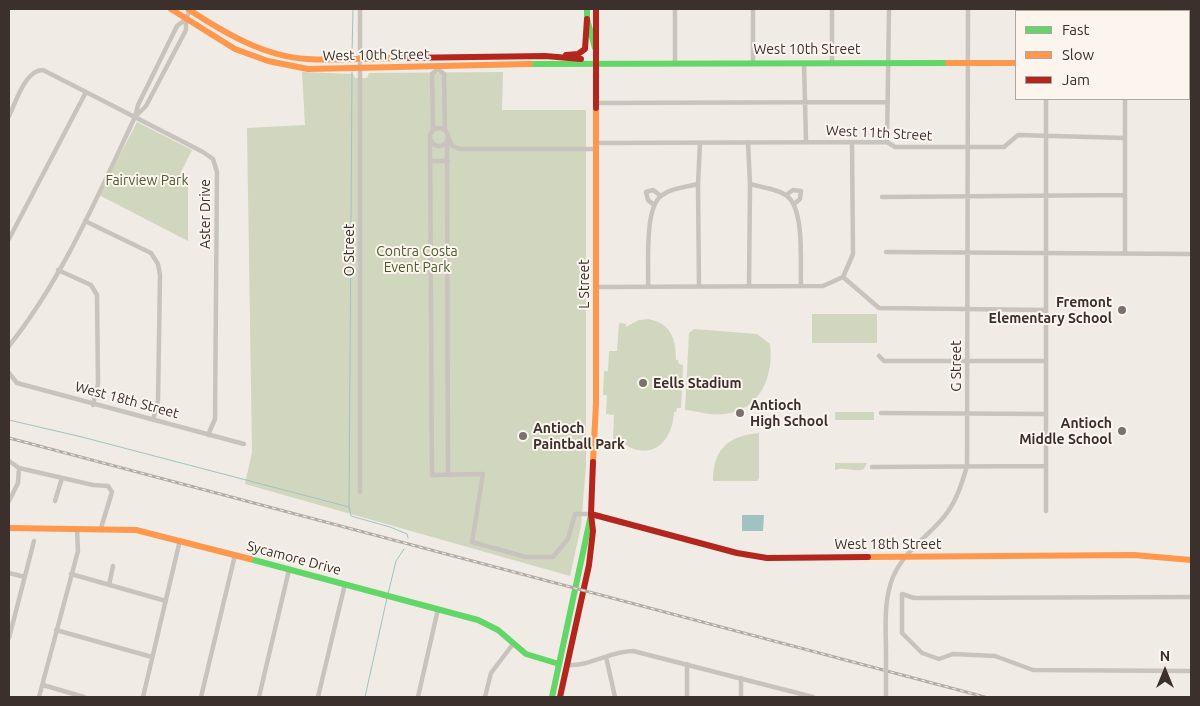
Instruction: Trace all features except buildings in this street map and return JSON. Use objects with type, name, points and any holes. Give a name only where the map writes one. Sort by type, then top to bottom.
[{"type":"main road","name":"West 10th Street","points":[[171,9],[234,50],[278,65],[320,69],[361,67],[438,68],[597,62],[1015,63]]},
{"type":"main road","name":"L Street","points":[[587,9],[587,19],[596,54]]},
{"type":"main road","name":"L Street","points":[[560,697],[563,665],[582,565],[586,530],[591,514],[596,403],[596,9]]},
{"type":"main road","name":"West 10th Street","points":[[189,10],[226,34],[283,56],[326,60],[438,56],[545,56],[597,62]]},
{"type":"main road","points":[[545,56],[583,52],[587,19]]},
{"type":"main road","name":"West 18th Street","points":[[591,514],[751,556],[1134,555],[1165,556],[1191,560]]},
{"type":"main road","name":"Sycamore Drive","points":[[9,528],[77,530],[120,528],[180,540],[484,622],[529,656],[563,665]]},
{"type":"main road","name":"L Street","points":[[552,697],[563,665]]},
{"type":"street","name":"O Street","points":[[360,9],[360,492]]},
{"type":"street","points":[[675,9],[675,62]]},
{"type":"street","points":[[753,9],[753,62]]},
{"type":"street","points":[[832,9],[832,62]]},
{"type":"street","points":[[887,142],[889,9]]},
{"type":"street","name":"G Street","points":[[886,697],[889,590],[905,556],[946,514],[958,494],[966,466],[968,9]]},
{"type":"street","points":[[135,117],[150,98],[186,30],[186,19],[189,10]]},
{"type":"street","points":[[9,346],[30,319],[85,221],[135,117],[138,105],[177,26],[186,19]]},
{"type":"street","points":[[438,56],[438,68],[444,74],[445,129],[448,140],[448,474]]},
{"type":"street","points":[[804,63],[806,141]]},
{"type":"street","points":[[438,68],[432,74],[433,130],[430,138],[432,475],[483,474],[472,542],[526,557],[553,557],[568,539],[574,514],[591,514]]},
{"type":"street","name":"Aster Drive","points":[[9,116],[28,80],[39,70],[48,71],[203,152],[216,165],[215,419],[208,435]]},
{"type":"street","points":[[9,239],[86,92]]},
{"type":"street","points":[[1046,100],[1048,253],[1046,310],[1046,511]]},
{"type":"street","points":[[1125,100],[1125,254]]},
{"type":"street","points":[[597,103],[888,102]]},
{"type":"street","points":[[433,130],[438,127],[445,129]]},
{"type":"street","name":"West 11th Street","points":[[448,140],[452,146],[460,149],[806,141],[887,142],[895,147],[1004,147],[1018,135],[1125,138]]},
{"type":"street","points":[[430,138],[433,144],[439,146],[448,140]]},
{"type":"street","points":[[748,142],[750,184],[749,285]]},
{"type":"street","points":[[596,287],[823,286],[843,277],[853,254],[852,142]]},
{"type":"street","points":[[699,286],[698,184],[700,143]]},
{"type":"street","points":[[430,161],[448,161]]},
{"type":"street","points":[[648,287],[650,221],[654,205],[661,196],[675,189],[698,184]]},
{"type":"street","points":[[750,184],[786,195],[798,211],[801,286]]},
{"type":"street","points":[[654,205],[648,200],[646,192],[653,190],[661,196]]},
{"type":"street","points":[[786,195],[793,190],[801,191],[800,200],[794,204]]},
{"type":"street","points":[[882,197],[1125,195]]},
{"type":"street","points":[[85,221],[150,253],[158,264],[158,401],[153,420]]},
{"type":"street","points":[[886,252],[1191,254]]},
{"type":"street","points":[[58,270],[91,285],[97,295],[98,384],[93,405]]},
{"type":"street","points":[[843,277],[879,308],[1046,310]]},
{"type":"street","points":[[879,356],[884,361],[1046,361]]},
{"type":"street","name":"West 18th Street","points":[[9,373],[17,383],[93,405],[244,444]]},
{"type":"street","points":[[881,414],[1046,414]]},
{"type":"street","points":[[9,461],[19,468],[94,485],[108,486],[112,492],[101,528]]},
{"type":"street","points":[[872,467],[1046,466]]},
{"type":"street","points":[[9,501],[18,483],[19,468]]},
{"type":"street","points":[[55,501],[62,478]]},
{"type":"street","points":[[39,697],[78,551],[77,530]]},
{"type":"street","points":[[143,697],[180,540]]},
{"type":"street","points":[[9,638],[34,541]]},
{"type":"street","points":[[202,697],[235,555]]},
{"type":"street","points":[[108,585],[114,566]]},
{"type":"street","points":[[259,697],[289,570]]},
{"type":"street","points":[[9,573],[25,578]]},
{"type":"street","points":[[71,574],[166,601]]},
{"type":"street","points":[[318,697],[345,584]]},
{"type":"street","points":[[1191,597],[914,598],[902,594],[902,633],[922,653],[939,659],[953,654],[996,656],[1033,670],[1191,672]]},
{"type":"street","points":[[418,697],[438,609]]},
{"type":"street","points":[[56,630],[152,657]]},
{"type":"street","points":[[485,697],[491,673],[514,644]]},
{"type":"street","points":[[563,665],[575,666],[633,650],[741,678],[796,695],[814,697]]},
{"type":"street","points":[[606,657],[615,697]]},
{"type":"street","points":[[687,664],[687,697]]},
{"type":"street","points":[[741,678],[741,697]]},
{"type":"street","points":[[43,685],[84,697]]},
{"type":"green space","name":"Contra Costa Event Park","points":[[302,72],[353,74],[355,78],[367,78],[369,73],[503,72],[502,110],[586,110],[586,466],[581,526],[570,576],[245,484],[252,452],[247,128],[305,125]]},
{"type":"green space","name":"Fairview Park","points":[[137,122],[192,150],[181,172],[188,176],[188,241],[99,195]]},
{"type":"green space","points":[[812,314],[877,314],[877,343],[812,343]]},
{"type":"green space","name":"Eells Stadium","points":[[648,319],[662,324],[671,333],[675,345],[676,360],[678,360],[679,364],[683,365],[681,408],[677,408],[676,412],[674,412],[671,428],[663,442],[658,447],[643,451],[613,440],[614,415],[606,414],[607,395],[603,395],[604,371],[608,371],[609,351],[617,351],[619,323],[626,324],[626,327],[639,320]]},
{"type":"green space","points":[[694,329],[757,334],[770,344],[770,368],[767,379],[762,390],[747,406],[724,414],[709,414],[685,410],[689,333]]},
{"type":"green space","points":[[835,412],[874,412],[874,420],[835,420]]},
{"type":"green space","points":[[759,433],[759,478],[757,481],[713,481],[716,460],[724,446],[739,437]]},
{"type":"green space","points":[[835,463],[867,463],[864,469],[835,470]]},
{"type":"water","points":[[742,515],[764,515],[763,531],[742,531]]},
{"type":"waterway","points":[[352,55],[353,9]]},
{"type":"waterway","points":[[352,72],[349,507],[351,516],[390,527],[407,534],[408,538]]},
{"type":"waterway","points":[[9,420],[82,437],[349,507]]},
{"type":"waterway","points":[[388,594],[396,561],[404,549]]},
{"type":"waterway","points":[[365,697],[387,598]]},
{"type":"railway","points":[[9,438],[985,697]]},
{"type":"traffic: fast","points":[[587,9],[587,19],[595,48]]},
{"type":"traffic: fast","points":[[530,64],[948,63]]},
{"type":"traffic: fast","points":[[552,697],[591,515]]},
{"type":"traffic: fast","points":[[250,559],[478,620],[498,630],[526,654],[559,664]]},
{"type":"traffic: slow","points":[[171,9],[235,49],[268,61],[308,69],[530,64]]},
{"type":"traffic: slow","points":[[188,9],[245,42],[276,54],[307,59],[330,60],[400,58]]},
{"type":"traffic: slow","points":[[948,63],[1015,63]]},
{"type":"traffic: slow","points":[[593,462],[596,403],[596,108]]},
{"type":"traffic: slow","points":[[9,528],[136,530],[250,559]]},
{"type":"traffic: slow","points":[[868,557],[1134,555],[1191,560]]},
{"type":"traffic: jam","points":[[596,9],[596,108]]},
{"type":"traffic: jam","points":[[566,55],[578,54],[585,49],[587,19]]},
{"type":"traffic: jam","points":[[400,58],[545,56],[581,59]]},
{"type":"traffic: jam","points":[[560,697],[589,565],[593,531],[591,514],[593,462]]},
{"type":"traffic: jam","points":[[591,514],[737,553],[767,558],[868,557]]},
{"type":"place","name":"Fremont Elementary School","points":[[1122,310]]},
{"type":"place","name":"Eells Stadium","points":[[643,383]]},
{"type":"place","name":"Antioch High School","points":[[740,413]]},
{"type":"place","name":"Antioch Middle School","points":[[1122,431]]},
{"type":"place","name":"Antioch Paintball Park","points":[[523,436]]}]
